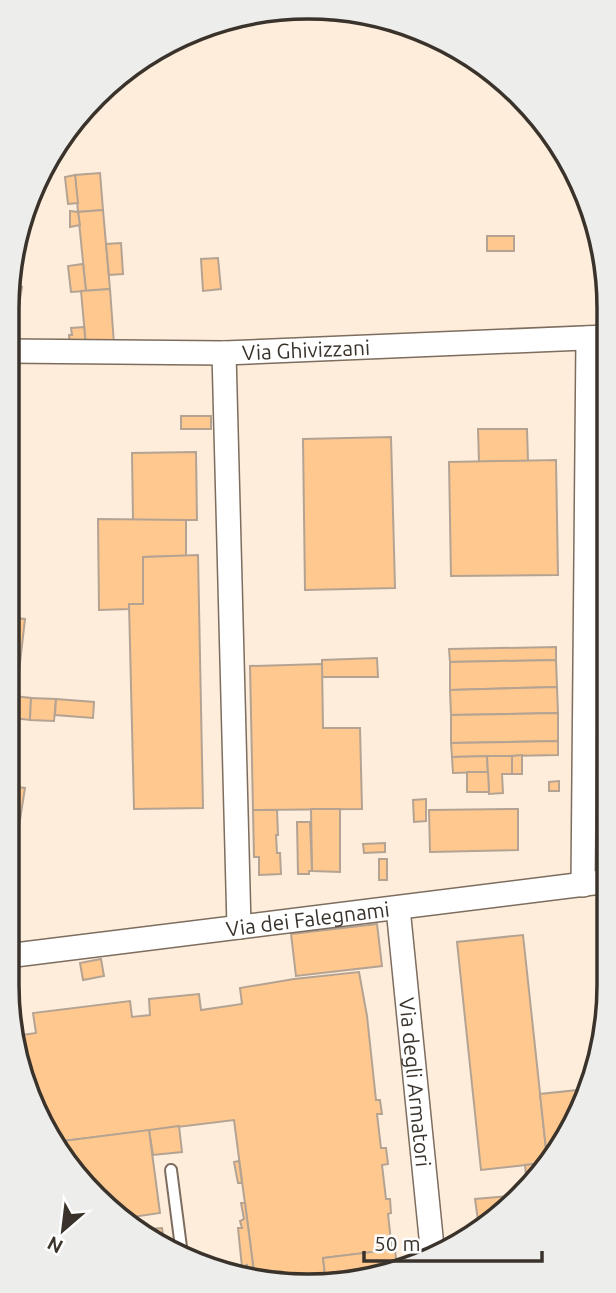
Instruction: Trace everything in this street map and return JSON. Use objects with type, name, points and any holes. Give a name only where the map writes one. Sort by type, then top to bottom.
[{"type":"street","name":"Via Ghivizzani","points":[[19,351],[224,353],[597,337]]},
{"type":"street","points":[[583,885],[597,337]]},
{"type":"street","points":[[224,353],[239,927]]},
{"type":"street","name":"Via dei Falegnami","points":[[19,954],[597,883]]},
{"type":"street","name":"Via degli Armatori","points":[[398,908],[432,1246]]},
{"type":"lane","points":[[171,1170],[180,1244]]},
{"type":"building","points":[[100,173],[103,210],[78,212],[75,175]]},
{"type":"building","points":[[75,175],[78,203],[68,204],[65,177]]},
{"type":"building","points":[[103,210],[110,289],[86,291],[78,212]]},
{"type":"building","points":[[70,211],[78,212],[80,225],[70,227]]},
{"type":"building","points":[[487,236],[514,236],[514,251],[487,251]]},
{"type":"building","points":[[121,243],[123,274],[109,275],[106,244]]},
{"type":"building","points":[[218,258],[221,289],[203,291],[201,259]]},
{"type":"building","points":[[83,264],[86,291],[71,292],[68,266]]},
{"type":"building","points":[[110,289],[114,344],[86,346],[81,291]]},
{"type":"building","points":[[84,327],[86,346],[70,346],[71,328]]},
{"type":"building","points":[[181,416],[211,416],[211,429],[181,429]]},
{"type":"building","points":[[478,429],[527,429],[528,461],[479,462]]},
{"type":"building","points":[[391,437],[395,588],[305,590],[303,439]]},
{"type":"building","points":[[196,452],[197,520],[133,520],[132,453]]},
{"type":"building","points":[[556,460],[558,575],[451,576],[449,462]]},
{"type":"building","points":[[98,519],[186,520],[186,556],[143,557],[143,604],[129,604],[130,609],[99,610]]},
{"type":"building","points":[[198,555],[203,808],[134,809],[129,604],[143,604],[143,557]]},
{"type":"building","points":[[19,618],[25,619],[19,672]]},
{"type":"building","points":[[556,647],[556,660],[450,662],[449,649]]},
{"type":"building","points":[[377,658],[378,677],[322,677],[322,660]]},
{"type":"building","points":[[556,660],[557,687],[450,690],[450,662]]},
{"type":"building","points":[[322,664],[323,728],[360,728],[362,809],[253,810],[250,666]]},
{"type":"building","points":[[557,687],[558,713],[451,715],[450,690]]},
{"type":"building","points":[[19,697],[31,698],[30,720],[19,719]]},
{"type":"building","points":[[31,698],[56,699],[54,721],[30,720]]},
{"type":"building","points":[[56,699],[94,702],[93,718],[55,715]]},
{"type":"building","points":[[558,713],[558,741],[451,743],[451,715]]},
{"type":"building","points":[[558,741],[558,755],[452,757],[451,743]]},
{"type":"building","points":[[522,755],[522,774],[512,774],[512,756]]},
{"type":"building","points":[[487,756],[488,772],[453,773],[452,757]]},
{"type":"building","points":[[487,756],[512,756],[512,774],[502,774],[503,793],[489,794]]},
{"type":"building","points":[[467,772],[488,772],[489,792],[467,792]]},
{"type":"building","points":[[559,781],[559,791],[549,791],[549,782]]},
{"type":"building","points":[[19,787],[25,788],[19,826]]},
{"type":"building","points":[[426,799],[426,821],[414,822],[413,800]]},
{"type":"building","points":[[311,809],[340,809],[340,872],[312,871]]},
{"type":"building","points":[[518,809],[518,850],[430,852],[429,810]]},
{"type":"building","points":[[253,810],[277,810],[277,853],[280,853],[281,874],[259,875],[259,857],[254,857]]},
{"type":"building","points":[[297,822],[310,822],[312,871],[309,871],[309,874],[298,874]]},
{"type":"building","points":[[385,843],[385,852],[364,853],[363,844]]},
{"type":"building","points":[[379,859],[387,859],[387,880],[379,880]]},
{"type":"building","points":[[377,924],[382,966],[296,976],[291,934]]},
{"type":"building","points":[[523,935],[546,1148],[534,1164],[481,1170],[457,942]]},
{"type":"building","points":[[101,959],[104,976],[83,980],[80,963]]},
{"type":"building","points":[[359,972],[367,1016],[376,1100],[380,1100],[382,1114],[377,1114],[381,1148],[386,1148],[388,1164],[382,1165],[386,1199],[390,1199],[391,1213],[388,1214],[392,1250],[323,1258],[325,1273],[289,1273],[253,1268],[234,1120],[65,1141],[41,1095],[24,1035],[36,1033],[33,1013],[130,1001],[132,1017],[150,1015],[149,999],[199,994],[201,1010],[242,1004],[240,988]]},
{"type":"building","points":[[577,1090],[567,1113],[546,1148],[540,1094]]},
{"type":"building","points":[[179,1126],[182,1152],[153,1155],[149,1130]]},
{"type":"building","points":[[149,1130],[160,1213],[136,1217],[132,1214],[91,1175],[65,1141]]},
{"type":"building","points":[[239,1161],[242,1183],[238,1183],[234,1162]]},
{"type":"building","points":[[534,1164],[526,1174],[525,1165]]},
{"type":"building","points":[[504,1196],[478,1218],[475,1199]]},
{"type":"building","points":[[241,1203],[245,1203],[253,1268],[242,1266],[238,1228],[242,1228],[240,1221],[244,1219]]},
{"type":"building","points":[[395,1249],[396,1260],[364,1268],[325,1273],[323,1258]]}]
